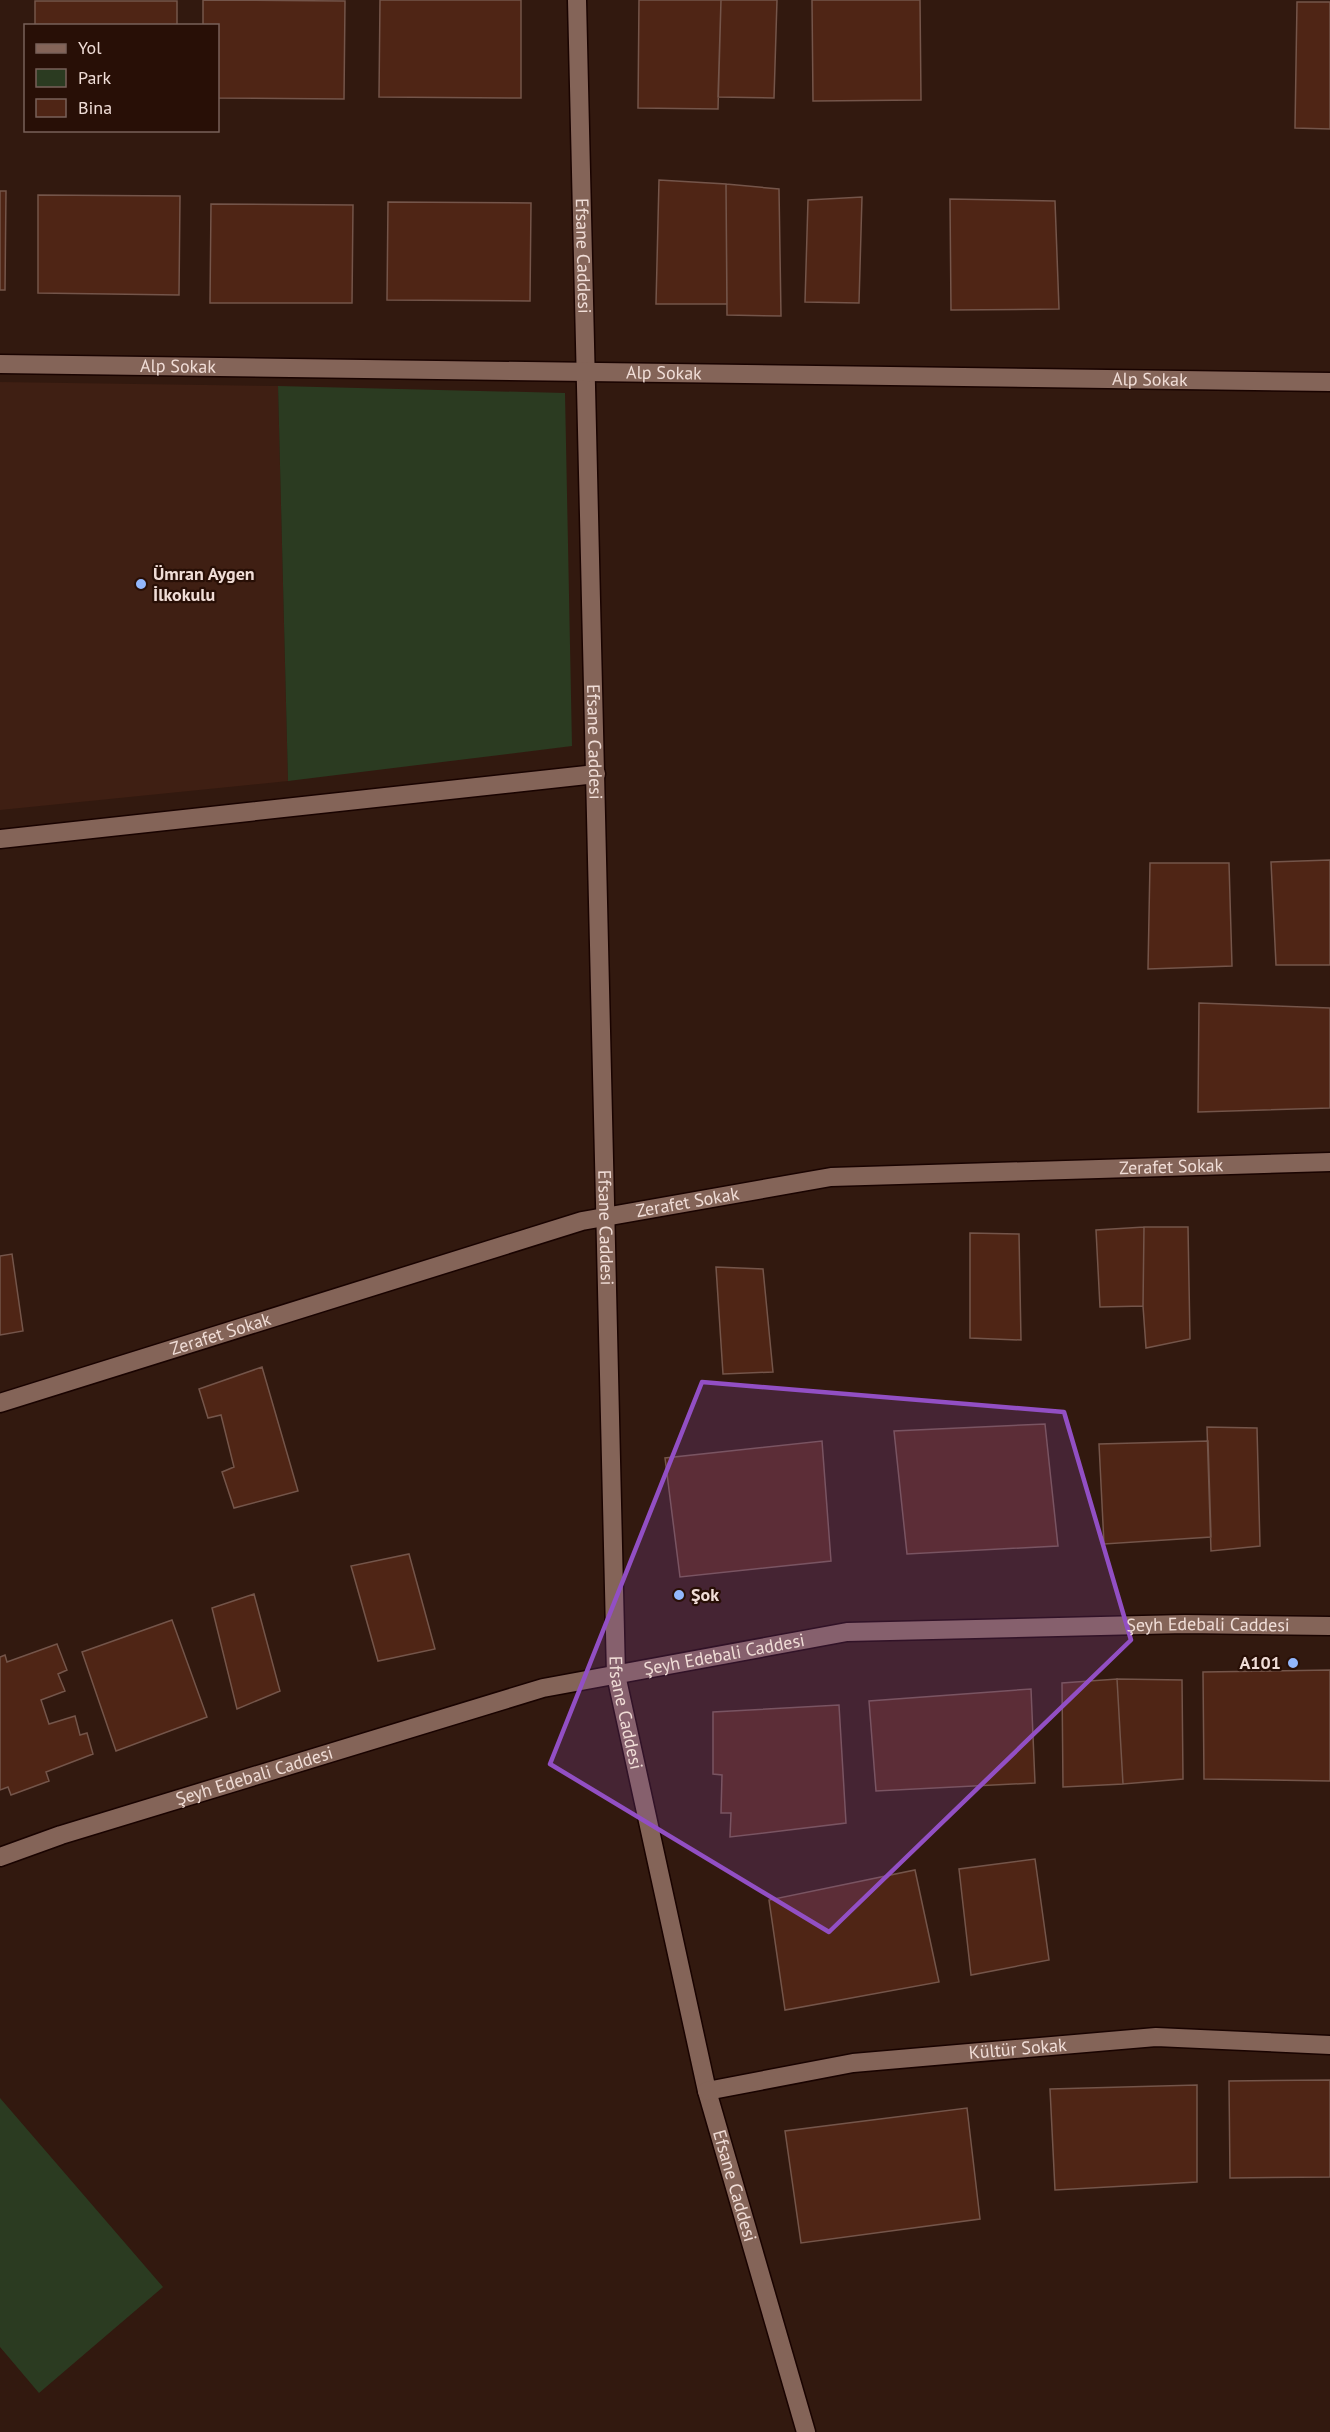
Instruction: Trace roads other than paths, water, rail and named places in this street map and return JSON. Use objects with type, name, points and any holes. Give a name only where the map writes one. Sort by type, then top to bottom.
[{"type":"street","name":"Efsane Caddesi","points":[[577,0],[616,1675],[707,2091],[806,2432]]},
{"type":"street","name":"Alp Sokak","points":[[0,364],[1330,382]]},
{"type":"street","points":[[0,839],[596,774]]},
{"type":"street","name":"Zerafet Sokak","points":[[0,1403],[582,1221],[831,1178],[1330,1162]]},
{"type":"street","name":"Şeyh Edebali Caddesi","points":[[0,1857],[61,1834],[543,1688],[847,1632],[1185,1624],[1330,1626]]},
{"type":"street","name":"Kültür Sokak","points":[[707,2091],[853,2063],[1156,2037],[1330,2045]]},
{"type":"place","name":"Ümran Aygen İlkokulu","points":[[141,584]]},
{"type":"place","name":"Şok","points":[[679,1595]]},
{"type":"place","name":"A101","points":[[1293,1663]]}]
